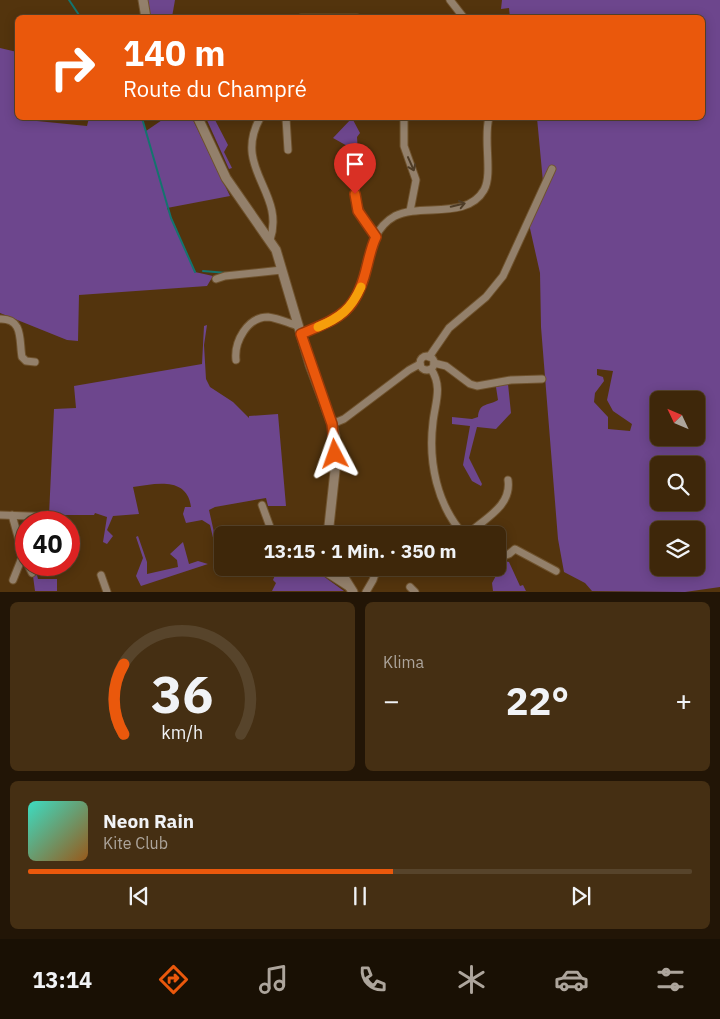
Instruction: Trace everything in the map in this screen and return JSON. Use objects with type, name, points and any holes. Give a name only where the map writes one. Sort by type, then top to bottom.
[{"type":"street","points":[[143,0],[146,15]]},
{"type":"street","points":[[450,0],[462,15]]},
{"type":"street","points":[[199,120],[226,178],[270,240],[282,270],[299,330],[332,424],[335,436],[335,476],[329,526]]},
{"type":"street","points":[[259,120],[251,137],[251,153],[272,211],[273,229],[270,240]]},
{"type":"street","points":[[286,120],[288,150]]},
{"type":"street","points":[[404,120],[403,143],[416,180],[410,211]]},
{"type":"street","points":[[236,360],[235,351],[240,338],[249,325],[256,320],[270,318],[299,330],[334,321],[349,308],[361,287],[376,237],[392,218],[410,211],[463,205],[483,191],[486,180],[486,134],[489,120]]},
{"type":"street","points":[[359,154],[355,203],[358,211],[376,237]]},
{"type":"street","points":[[332,424],[344,419],[409,370],[420,364],[422,358],[430,357],[451,325],[486,297],[503,276],[552,169]]},
{"type":"street","points":[[216,279],[225,276],[282,270]]},
{"type":"street","points":[[0,320],[8,320],[16,325],[20,335],[23,359],[35,362]]},
{"type":"street","points":[[430,357],[438,388],[432,435],[435,475],[448,513],[458,526]]},
{"type":"street","points":[[420,364],[424,370],[446,366],[470,384],[477,386],[511,380],[542,379]]},
{"type":"street","points":[[476,526],[503,503],[507,493],[508,480]]},
{"type":"street","points":[[262,505],[270,526]]},
{"type":"street","points":[[0,515],[15,515]]},
{"type":"street","points":[[12,515],[15,525]]},
{"type":"street","points":[[506,554],[515,549],[556,571]]},
{"type":"street","points":[[100,575],[107,592]]},
{"type":"street","points":[[13,580],[15,576]]},
{"type":"street","points":[[331,576],[353,591]]},
{"type":"street","points":[[343,576],[353,591]]},
{"type":"street","points":[[366,592],[374,576]]},
{"type":"shaded area","points":[[147,0],[175,0],[172,15],[151,15]]},
{"type":"shaded area","points":[[502,0],[720,0],[720,587],[685,592],[592,591],[585,583],[564,572],[558,539],[541,327],[540,273],[529,224],[543,182],[537,120],[705,120],[705,15],[510,15],[509,8],[501,9]],"holes":[[[597,369],[613,371],[607,400],[613,411],[632,424],[630,431],[608,429],[608,417],[594,402],[595,393],[604,381],[603,377],[597,375]]]},
{"type":"shaded area","points":[[0,48],[15,52],[15,120],[37,120],[87,126],[88,120],[143,120],[146,131],[162,120],[193,120],[230,196],[167,208],[195,272],[213,276],[207,286],[79,295],[78,341],[67,340],[0,313]]},
{"type":"shaded area","points":[[207,120],[215,120],[228,145],[224,152],[232,168],[229,169]]},
{"type":"shaded area","points":[[350,120],[353,120],[360,133],[357,137],[358,152],[333,138]]},
{"type":"shaded area","points":[[207,325],[204,345],[206,379],[210,387],[233,402],[249,418],[249,416],[278,414],[286,506],[268,506],[266,498],[215,507],[209,510],[214,542],[210,525],[202,520],[186,523],[183,514],[185,507],[191,507],[188,497],[183,490],[169,484],[133,487],[139,514],[113,516],[107,530],[113,536],[107,544],[103,542],[107,517],[95,513],[94,515],[80,515],[80,511],[49,511],[54,409],[76,408],[74,386],[202,364],[204,326]]},
{"type":"shaded area","points":[[508,384],[511,413],[496,429],[477,427],[469,458],[482,484],[481,486],[472,481],[463,465],[470,426],[452,424],[452,417],[472,419],[478,417],[482,407],[498,400],[496,387]]},
{"type":"shaded area","points":[[138,536],[147,562],[147,574],[178,567],[177,560],[170,554],[183,542],[189,564],[198,561],[208,564],[141,586],[136,576],[143,558],[136,537]]},
{"type":"shaded area","points":[[506,561],[509,562],[520,586],[523,585],[526,591],[493,591],[492,583],[496,576],[506,576]]},
{"type":"shaded area","points":[[33,576],[37,576],[38,579],[57,579],[57,591],[35,591]]},
{"type":"shaded area","points":[[275,576],[323,576],[344,591],[272,591],[276,583],[273,580]]},
{"type":"waterway","points":[[69,0],[79,15]]},
{"type":"waterway","points":[[143,120],[171,218],[195,272]]},
{"type":"waterway","points":[[203,271],[227,273]]},
{"type":"slow traffic","points":[[318,327],[340,317],[354,301],[361,287]]},
{"type":"route","points":[[335,454],[335,436],[332,424],[310,365],[301,334],[340,317],[349,308],[361,287],[376,237],[358,211],[355,203],[355,194]]}]
